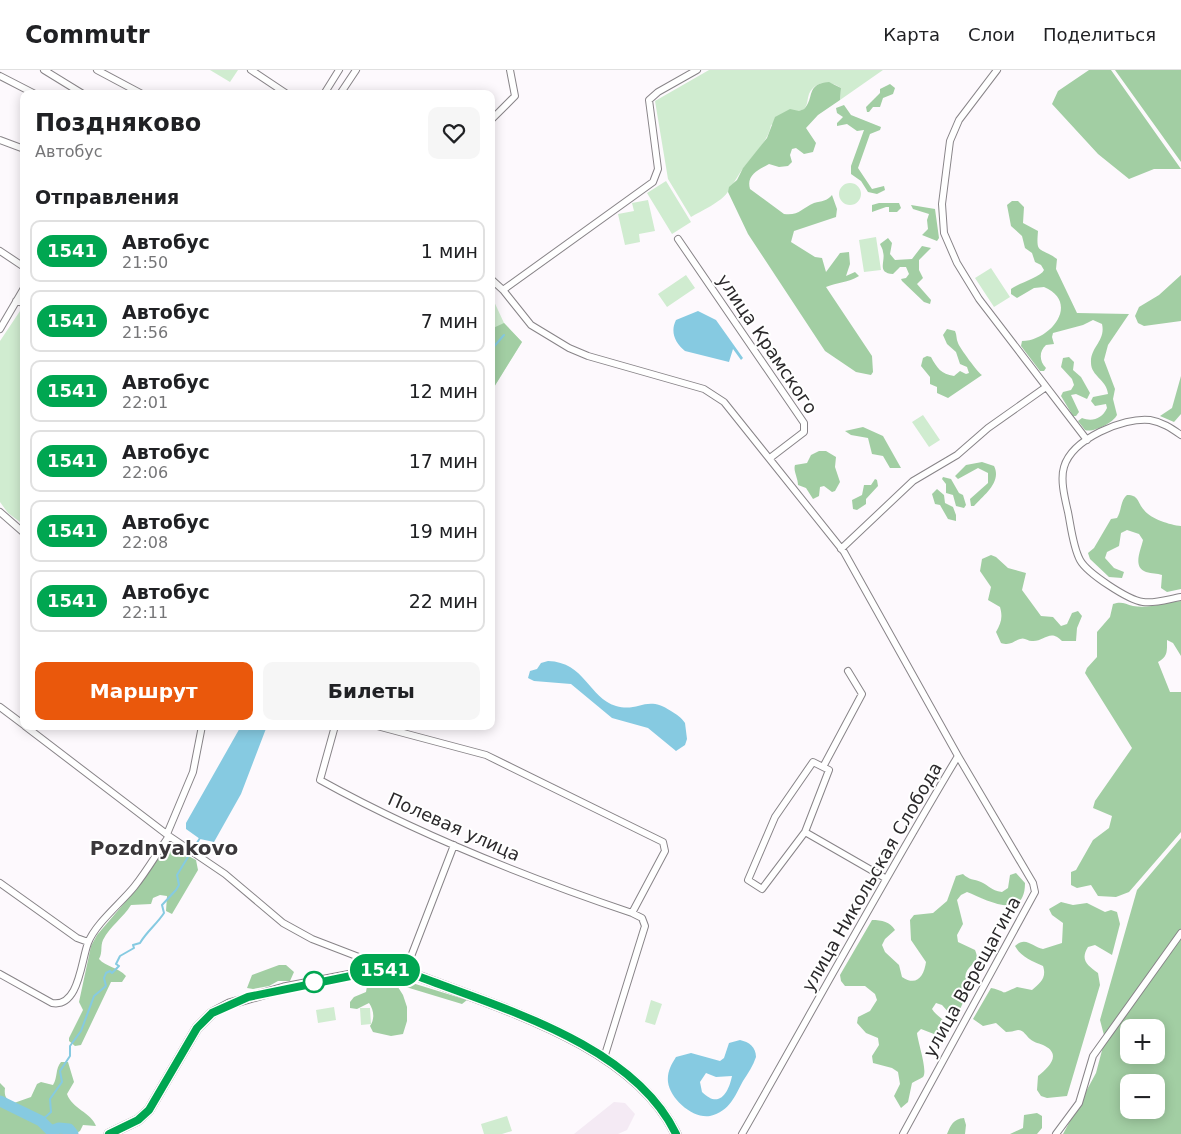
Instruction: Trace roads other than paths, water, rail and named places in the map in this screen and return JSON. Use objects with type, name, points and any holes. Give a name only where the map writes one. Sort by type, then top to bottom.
[{"type":"street","points":[[44,70],[77,90]]},
{"type":"street","points":[[97,70],[134,90]]},
{"type":"street","points":[[251,70],[281,90]]},
{"type":"street","points":[[326,90],[339,70]]},
{"type":"street","points":[[343,90],[356,70]]},
{"type":"street","points":[[495,116],[515,96],[510,70]]},
{"type":"street","points":[[503,290],[656,179],[658,169],[650,100],[658,92],[697,70]]},
{"type":"street","points":[[997,70],[964,112],[952,134],[947,159],[942,204],[942,224],[949,249],[964,276],[1087,440]]},
{"type":"street","points":[[0,76],[26,90]]},
{"type":"street","points":[[0,140],[20,148]]},
{"type":"street","name":"улица Крамского","points":[[678,239],[804,423],[804,432],[770,458]]},
{"type":"street","points":[[0,251],[20,264]]},
{"type":"street","name":"улица Никольская Слобода","points":[[495,283],[503,290],[531,325],[569,348],[599,359],[704,389],[717,396],[770,458],[842,549],[958,756],[885,878],[821,996],[742,1134]]},
{"type":"street","points":[[0,329],[20,294]]},
{"type":"street","points":[[16,301],[20,302]]},
{"type":"street","points":[[842,549],[913,481],[957,455],[988,428],[1046,387]]},
{"type":"street","points":[[1181,434],[1158,422],[1140,420],[1113,426],[1087,440],[1069,457],[1063,472],[1071,526],[1080,560],[1089,571],[1136,600],[1148,602],[1181,597]]},
{"type":"street","points":[[0,512],[20,530]]},
{"type":"street","points":[[823,767],[862,694],[848,671]]},
{"type":"street","points":[[0,707],[20,723]]},
{"type":"street","points":[[29,730],[168,835],[211,863],[264,908],[297,931],[324,944],[394,970],[405,972],[563,1034],[604,1058],[648,1096],[676,1134]]},
{"type":"street","points":[[0,974],[52,1003],[63,1003],[68,999],[76,984],[92,934],[135,886],[168,835],[193,772],[201,730]]},
{"type":"street","name":"Полевая улица","points":[[334,730],[320,780],[358,801],[454,844],[576,894],[632,913]]},
{"type":"street","points":[[392,730],[486,755],[663,842],[665,851],[632,913],[642,918],[645,926],[604,1058]]},
{"type":"street","name":"улица Верещагина","points":[[903,1134],[1035,892],[1033,883],[958,756]]},
{"type":"street","points":[[813,762],[829,770],[805,832],[762,889],[748,880],[775,817],[813,762]]},
{"type":"street","points":[[805,832],[885,878]]},
{"type":"street","points":[[405,972],[454,844]]},
{"type":"street","points":[[0,883],[77,938],[88,942]]},
{"type":"street","points":[[1056,1134],[1079,1103],[1093,1056],[1181,933]]},
{"type":"street","points":[[109,1134],[138,1120],[149,1110],[197,1028],[212,1013],[236,1002],[266,993],[367,972],[394,970]]},
{"type":"water","points":[[698,311],[716,320],[743,358],[741,360],[733,349],[729,362],[685,351],[681,348],[674,337],[674,324],[676,320]]},
{"type":"water","points":[[548,661],[570,667],[599,696],[616,706],[624,708],[655,704],[673,712],[685,723],[687,739],[685,745],[676,751],[648,728],[612,718],[571,684],[534,681],[528,678],[530,671],[537,669],[541,663]]},
{"type":"water","points":[[239,730],[265,730],[241,794],[214,842],[200,839],[186,829],[186,823]]},
{"type":"water","points":[[740,1040],[749,1044],[755,1050],[756,1057],[727,1107],[717,1114],[703,1116],[683,1107],[673,1095],[668,1082],[668,1075],[676,1057],[691,1053],[720,1061],[724,1058],[729,1043]],"holes":[[[706,1073],[716,1077],[732,1076],[729,1087],[719,1099],[708,1097],[702,1092],[700,1082]]]},
{"type":"waterway","points":[[495,345],[504,335]]},
{"type":"waterway","points":[[193,849],[200,838]]},
{"type":"waterway","points":[[41,1121],[51,1112],[50,1099],[62,1082],[60,1071],[70,1056],[70,1046],[81,1031],[94,996],[106,986],[104,978],[106,973],[110,971],[112,973],[119,966],[116,964],[120,956],[134,948],[133,945],[140,943],[164,913],[162,905],[179,885],[177,875],[188,857]]},
{"type":"waterway","points":[[0,1101],[41,1121],[51,1131],[59,1128],[69,1129],[73,1134]]},
{"type":"district","name":"Pozdnyakovo","points":[[164,848]]}]
